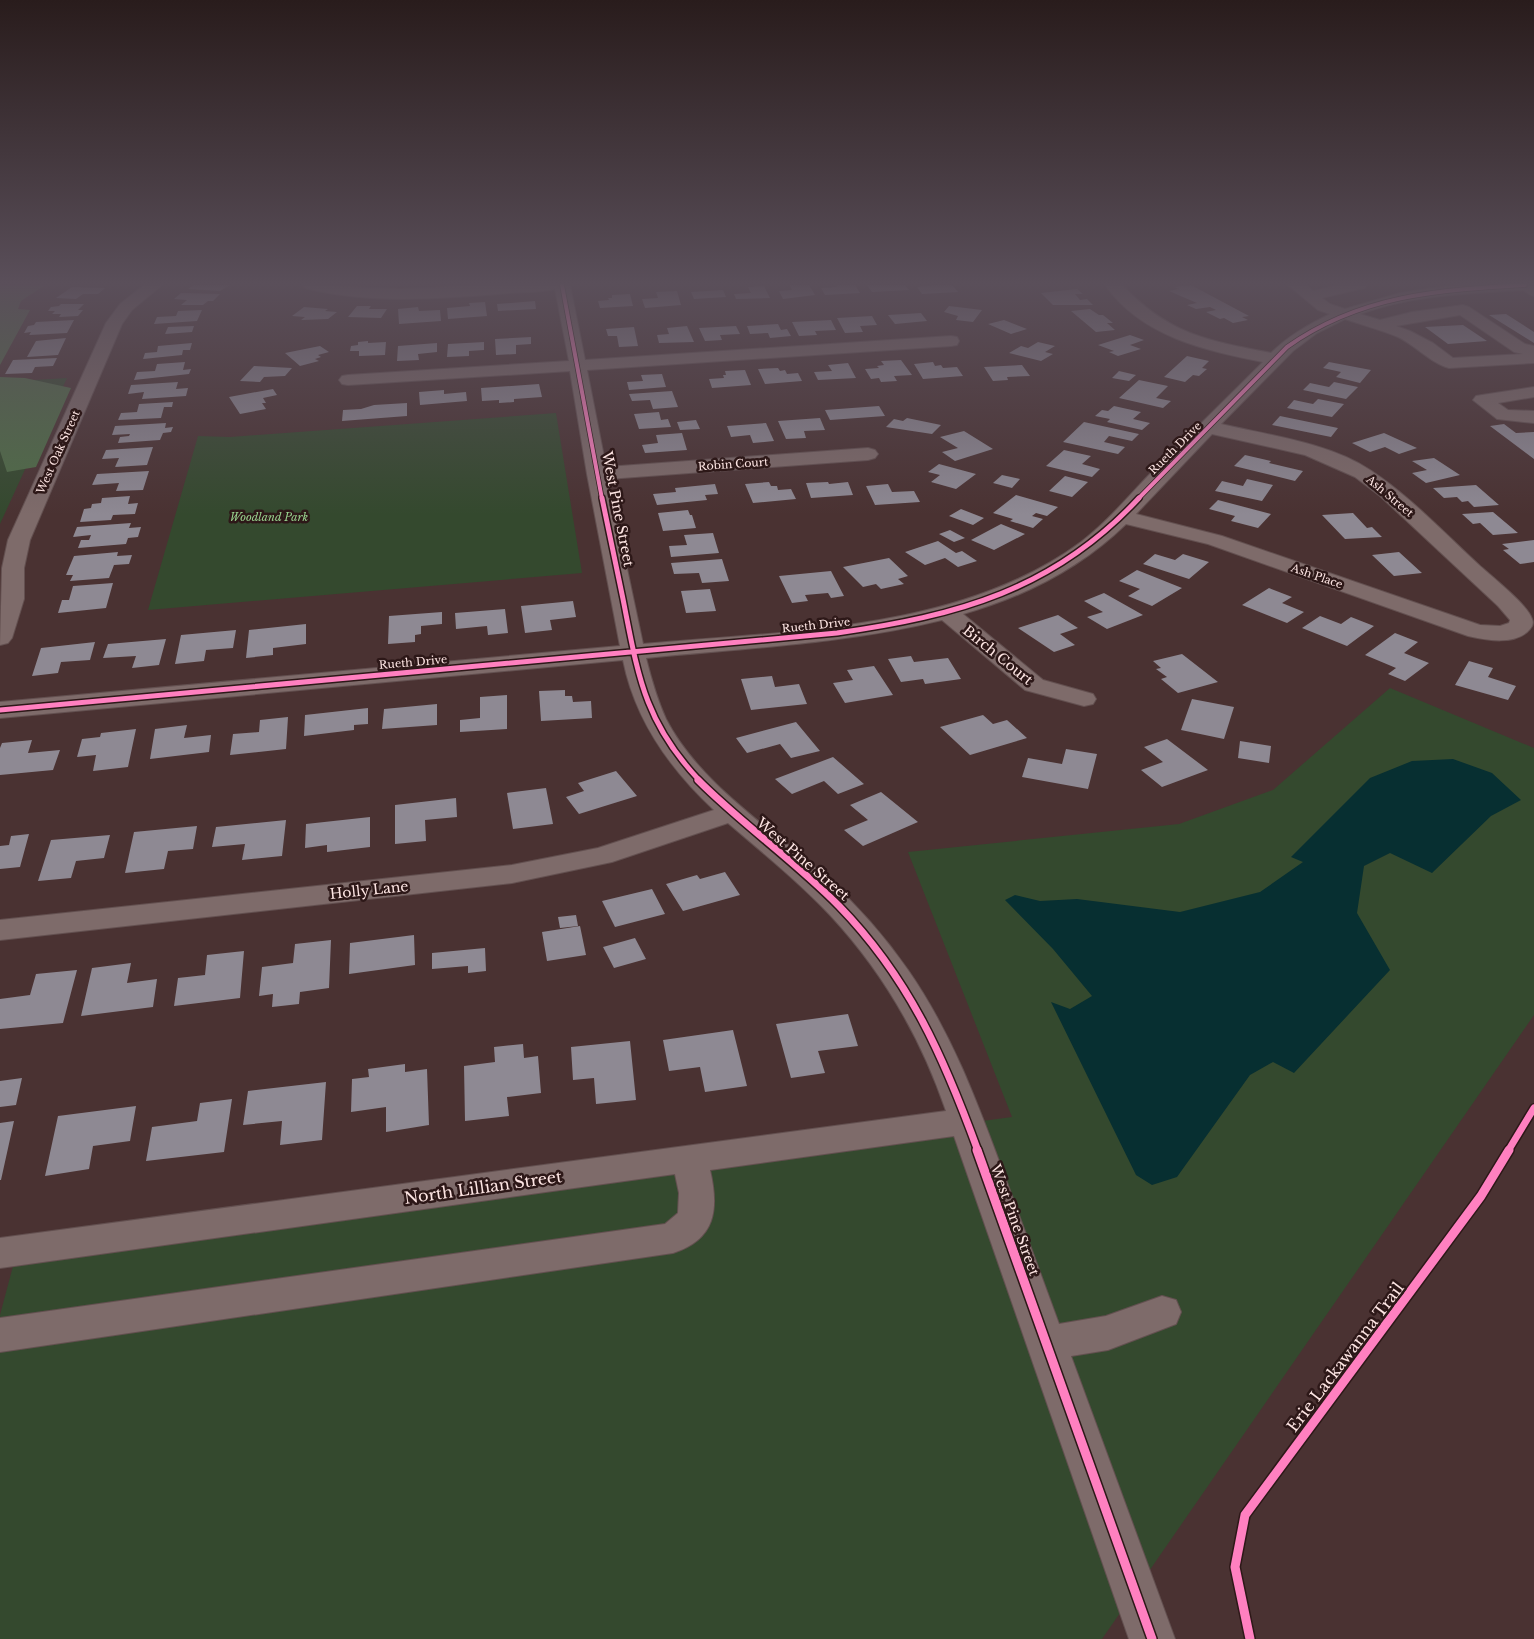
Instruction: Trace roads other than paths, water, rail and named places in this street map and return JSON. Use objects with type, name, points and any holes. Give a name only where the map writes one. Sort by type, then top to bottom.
[{"type":"street","name":"West Oak Street","points":[[0,638],[14,600],[13,568],[16,550],[98,361]]},
{"type":"street","points":[[348,380],[619,361]]},
{"type":"street","name":"Rueth Drive","points":[[0,710],[858,630],[945,611],[998,595],[1049,572],[1088,548],[1273,361]]},
{"type":"street","points":[[1447,361],[1449,363],[1475,361]]},
{"type":"street","name":"West Pine Street","points":[[578,364],[597,474],[634,652],[647,702],[662,734],[699,781],[731,813],[820,887],[868,938],[892,970],[927,1026],[953,1083],[1152,1639]]},
{"type":"street","points":[[1534,392],[1482,400],[1503,415],[1534,417]]},
{"type":"street","name":"Ash Street","points":[[1208,427],[1311,451],[1347,465],[1376,482],[1506,601],[1521,619],[1521,626],[1513,631]]},
{"type":"street","name":"Robin Court","points":[[597,474],[868,454]]},
{"type":"street","name":"Ash Place","points":[[1121,516],[1215,540],[1462,627],[1488,633],[1513,631]]},
{"type":"street","name":"Birch Court","points":[[945,611],[1034,685],[1084,699]]},
{"type":"street","name":"Holly Lane","points":[[0,930],[512,874],[602,856],[670,835],[731,813]]},
{"type":"street","name":"North Lillian Street","points":[[0,1253],[966,1121]]},
{"type":"street","points":[[0,1335],[673,1238],[687,1228],[696,1216],[697,1198],[690,1159]]},
{"type":"street","points":[[1046,1343],[1108,1333],[1162,1312]]},
{"type":"water","points":[[1453,759],[1492,773],[1521,800],[1491,816],[1432,873],[1390,853],[1364,866],[1357,913],[1390,970],[1294,1073],[1273,1062],[1250,1075],[1177,1177],[1152,1185],[1136,1175],[1051,1002],[1070,1009],[1092,996],[1053,949],[1005,900],[1015,895],[1040,901],[1077,899],[1180,912],[1260,892],[1303,862],[1291,857],[1370,778],[1412,761]]},
{"type":"park label","name":"Woodland Park","points":[[269,517]]}]
